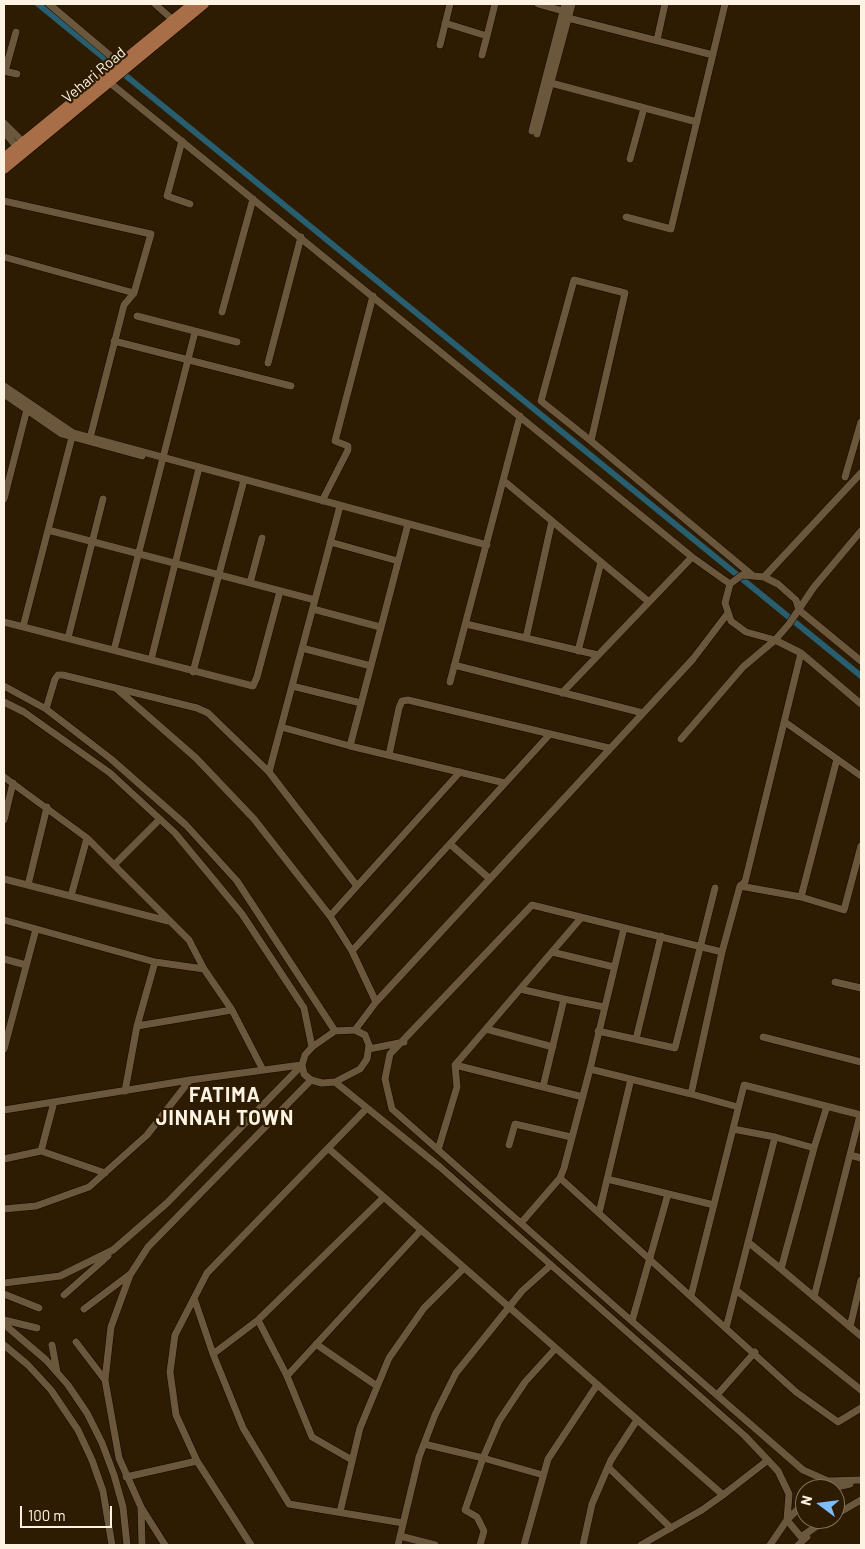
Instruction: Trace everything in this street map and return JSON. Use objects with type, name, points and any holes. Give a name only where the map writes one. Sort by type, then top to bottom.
[{"type":"main road","name":"Vehari Road","points":[[4,158],[193,4]]},
{"type":"main road","name":"Vehari Road","points":[[4,169],[204,4]]},
{"type":"street","points":[[49,4],[120,64]]},
{"type":"street","points":[[155,4],[173,20]]},
{"type":"street","points":[[440,45],[450,4]]},
{"type":"street","points":[[482,55],[495,4]]},
{"type":"street","points":[[538,4],[564,7],[535,132],[572,4]]},
{"type":"street","points":[[657,40],[665,4]]},
{"type":"street","points":[[626,217],[671,229],[725,4]]},
{"type":"street","points":[[568,18],[713,55]]},
{"type":"street","points":[[445,23],[487,36]]},
{"type":"street","points":[[16,32],[4,71],[17,74]]},
{"type":"street","points":[[110,81],[692,557],[730,584]]},
{"type":"street","points":[[551,82],[697,122]]},
{"type":"street","points":[[630,158],[644,108]]},
{"type":"street","points":[[4,123],[20,144]]},
{"type":"street","points":[[4,132],[20,144]]},
{"type":"street","points":[[182,141],[167,196],[190,204]]},
{"type":"street","points":[[222,312],[253,199]]},
{"type":"street","points":[[4,201],[151,234],[134,294],[124,305],[114,341],[112,358],[90,438]]},
{"type":"street","points":[[268,363],[301,237]]},
{"type":"street","points":[[4,257],[134,294]]},
{"type":"street","points":[[592,441],[625,293],[574,280],[541,401],[592,441],[752,575]]},
{"type":"street","points":[[322,501],[348,450],[348,446],[335,441],[373,296]]},
{"type":"street","points":[[137,316],[237,342]]},
{"type":"street","points":[[114,650],[161,458],[195,332]]},
{"type":"street","points":[[114,341],[290,386]]},
{"type":"street","points":[[4,386],[72,436],[90,438],[155,454],[161,458],[487,546]]},
{"type":"street","points":[[4,394],[27,408],[52,428],[72,436],[154,459],[161,458]]},
{"type":"street","points":[[4,499],[27,408]]},
{"type":"street","points":[[450,682],[520,416]]},
{"type":"street","points":[[845,477],[861,422]]},
{"type":"street","points":[[23,627],[72,436]]},
{"type":"street","points":[[151,660],[177,563],[199,468]]},
{"type":"street","points":[[764,577],[861,473]]},
{"type":"street","points":[[193,672],[244,480]]},
{"type":"street","points":[[504,481],[649,602]]},
{"type":"street","points":[[68,638],[103,499]]},
{"type":"street","points":[[269,772],[340,506]]},
{"type":"street","points":[[526,638],[552,522]]},
{"type":"street","points":[[350,746],[408,524]]},
{"type":"street","points":[[48,530],[315,600]]},
{"type":"street","points":[[681,739],[743,667],[775,640],[799,610],[814,587],[861,531]]},
{"type":"street","points":[[250,583],[262,538]]},
{"type":"street","points":[[330,542],[398,561]]},
{"type":"street","points":[[562,693],[692,557]]},
{"type":"street","points":[[578,651],[601,562]]},
{"type":"street","points":[[861,661],[799,610],[796,600],[778,584],[764,577],[752,575],[742,575],[730,584],[725,603],[731,622],[746,632],[775,640],[801,653],[861,704]]},
{"type":"street","points":[[4,622],[253,686],[280,590]]},
{"type":"street","points":[[313,609],[380,627]]},
{"type":"street","points":[[355,1030],[376,1002],[693,659],[728,613]]},
{"type":"street","points":[[466,624],[598,655]]},
{"type":"street","points":[[302,648],[370,666]]},
{"type":"street","points":[[691,1094],[722,952],[740,886],[745,882],[801,653]]},
{"type":"street","points":[[454,665],[643,713]]},
{"type":"street","points":[[46,709],[58,675],[197,708],[208,714],[269,772],[357,886]]},
{"type":"street","points":[[4,686],[46,709],[111,759],[186,825],[237,881],[336,1031]]},
{"type":"street","points":[[292,686],[361,703]]},
{"type":"street","points":[[116,688],[196,758],[254,819],[330,916],[352,951],[376,1002]]},
{"type":"street","points":[[389,755],[399,708],[402,701],[408,700],[609,748]]},
{"type":"street","points":[[4,702],[24,712],[110,773],[175,833],[242,914],[304,1008],[312,1047]]},
{"type":"street","points":[[785,722],[861,776]]},
{"type":"street","points":[[281,727],[350,746],[506,783]]},
{"type":"street","points":[[352,951],[550,734]]},
{"type":"street","points":[[801,897],[837,759]]},
{"type":"street","points":[[330,916],[460,772]]},
{"type":"street","points":[[4,777],[87,838],[189,940],[204,969],[232,1010],[263,1070]]},
{"type":"street","points":[[4,820],[13,782]]},
{"type":"street","points":[[28,885],[47,807]]},
{"type":"street","points":[[114,865],[160,820]]},
{"type":"street","points":[[71,896],[87,838]]},
{"type":"street","points":[[450,844],[490,878]]},
{"type":"street","points":[[740,886],[801,897],[844,910],[861,846]]},
{"type":"street","points":[[4,878],[170,921]]},
{"type":"street","points":[[598,1031],[676,1048],[715,888]]},
{"type":"street","points":[[722,952],[701,945],[532,906],[404,1042],[390,1054],[386,1065],[385,1079],[392,1109],[803,1470],[828,1481],[860,1481]]},
{"type":"street","points":[[438,1150],[457,1087],[455,1065],[581,918]]},
{"type":"street","points":[[4,920],[155,962],[204,969]]},
{"type":"street","points":[[521,1223],[560,1178],[583,1097],[624,928]]},
{"type":"street","points":[[4,1049],[5,1035],[36,929]]},
{"type":"street","points":[[636,1039],[661,936]]},
{"type":"street","points":[[552,952],[614,967]]},
{"type":"street","points":[[4,959],[26,964]]},
{"type":"street","points":[[126,1091],[137,1026],[155,962]]},
{"type":"street","points":[[835,982],[861,988]]},
{"type":"street","points":[[520,989],[564,1000],[604,1007]]},
{"type":"street","points":[[543,1087],[564,1000]]},
{"type":"street","points":[[137,1026],[232,1010]]},
{"type":"street","points":[[486,1029],[553,1047]]},
{"type":"street","points":[[64,1295],[166,1203],[302,1065],[305,1055],[312,1047],[336,1031],[355,1030],[365,1035],[369,1045],[367,1059],[360,1068],[335,1082],[322,1083],[311,1080],[304,1074],[302,1065]]},
{"type":"street","points":[[763,1038],[861,1062]]},
{"type":"street","points":[[369,1050],[404,1042]]},
{"type":"street","points":[[4,1110],[190,1080],[302,1065]]},
{"type":"street","points":[[455,1065],[583,1097]]},
{"type":"street","points":[[590,1069],[691,1094],[738,1108]]},
{"type":"street","points":[[599,1213],[631,1079]]},
{"type":"street","points":[[4,1210],[36,1206],[89,1187],[148,1134],[190,1080]]},
{"type":"street","points":[[165,1545],[141,1507],[126,1477],[120,1458],[105,1380],[111,1327],[130,1275],[148,1247],[311,1080]]},
{"type":"street","points":[[335,1082],[440,1167],[744,1436],[778,1470],[789,1494],[787,1520],[801,1537]]},
{"type":"street","points":[[691,1296],[744,1085],[861,1115],[814,1296]]},
{"type":"street","points":[[41,1151],[54,1102]]},
{"type":"street","points":[[780,1268],[826,1106]]},
{"type":"street","points":[[252,1545],[197,1461],[176,1415],[170,1372],[176,1335],[207,1273],[367,1108]]},
{"type":"street","points":[[509,1145],[515,1124],[571,1137]]},
{"type":"street","points":[[733,1129],[774,1137],[814,1148]]},
{"type":"street","points":[[726,1328],[774,1137]]},
{"type":"street","points":[[328,1148],[723,1495]]},
{"type":"street","points":[[4,1159],[41,1151],[105,1173]]},
{"type":"street","points":[[850,1155],[861,1158]]},
{"type":"street","points":[[560,1178],[755,1352],[796,1392],[838,1422],[861,1408]]},
{"type":"street","points":[[607,1179],[714,1205]]},
{"type":"street","points":[[632,1321],[668,1194]]},
{"type":"street","points":[[213,1354],[258,1320],[384,1198]]},
{"type":"street","points":[[287,1376],[421,1230]]},
{"type":"street","points":[[748,1242],[861,1336]]},
{"type":"street","points":[[4,1283],[60,1276],[114,1250]]},
{"type":"street","points":[[398,1545],[424,1444],[435,1415],[456,1373],[522,1291],[551,1265]]},
{"type":"street","points":[[340,1512],[360,1428],[389,1358],[424,1308],[464,1268]]},
{"type":"street","points":[[84,1309],[130,1275]]},
{"type":"street","points":[[850,1327],[861,1280]]},
{"type":"street","points":[[736,1290],[861,1390]]},
{"type":"street","points":[[4,1294],[39,1308]]},
{"type":"street","points":[[194,1298],[213,1354],[243,1428],[289,1504],[403,1523]]},
{"type":"street","points":[[4,1320],[36,1328]]},
{"type":"street","points":[[258,1320],[287,1376],[312,1437],[352,1460]]},
{"type":"street","points":[[4,1324],[34,1348],[57,1372],[87,1413],[109,1459],[123,1507],[127,1545]]},
{"type":"street","points":[[76,1342],[105,1380]]},
{"type":"street","points":[[4,1344],[40,1377],[61,1403],[78,1430],[92,1460],[103,1491],[112,1545]]},
{"type":"street","points":[[316,1344],[378,1386]]},
{"type":"street","points":[[52,1345],[57,1372]]},
{"type":"street","points":[[480,1545],[484,1531],[477,1517],[465,1510],[483,1458],[504,1413],[525,1382],[555,1349]]},
{"type":"street","points":[[717,1395],[755,1352]]},
{"type":"street","points":[[524,1545],[548,1459],[597,1386]]},
{"type":"street","points":[[583,1545],[592,1504],[608,1468],[637,1420]]},
{"type":"street","points":[[424,1444],[543,1475]]},
{"type":"street","points":[[641,1545],[723,1495],[768,1460]]},
{"type":"street","points":[[126,1477],[197,1461]]},
{"type":"street","points":[[608,1468],[670,1528]]},
{"type":"street","points":[[845,1485],[860,1481]]},
{"type":"street","points":[[845,1507],[861,1499]]},
{"type":"street","points":[[141,1507],[142,1545]]},
{"type":"street","points":[[770,1545],[787,1520],[795,1512]]},
{"type":"street","points":[[797,1545],[801,1537],[813,1529]]},
{"type":"street","points":[[797,1545],[816,1529]]},
{"type":"street","points":[[400,1536],[435,1545]]},
{"type":"waterway","points":[[38,4],[861,676]]},
{"type":"district","name":"FATIMA JINNAH TOWN","points":[[225,1106]]}]
